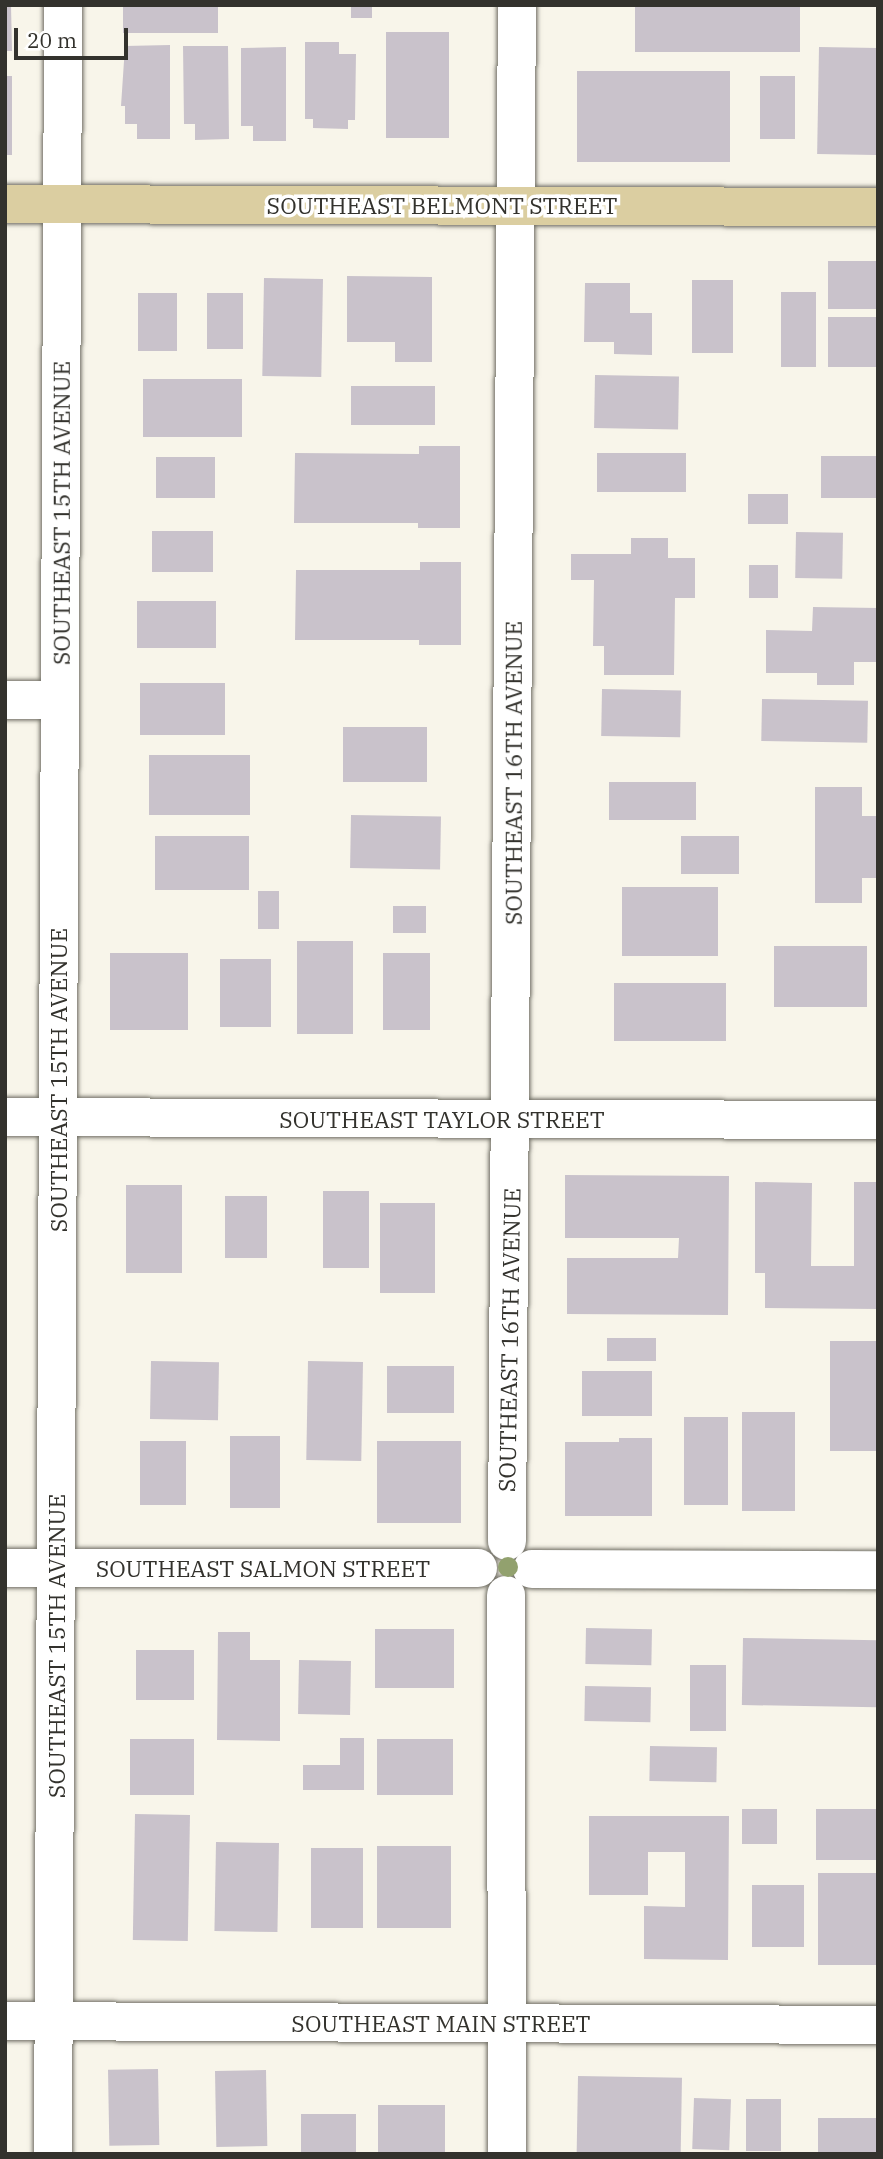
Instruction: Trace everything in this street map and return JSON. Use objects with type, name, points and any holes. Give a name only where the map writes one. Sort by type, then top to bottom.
[{"type":"main road","name":"SOUTHEAST BELMONT STREET","points":[[5,204],[878,207]]},
{"type":"street","name":"SOUTHEAST 15TH AVENUE","points":[[53,2154],[63,5]]},
{"type":"street","name":"SOUTHEAST 16TH AVENUE","points":[[507,1541],[517,5]]},
{"type":"street","points":[[5,700],[60,700]]},
{"type":"street","name":"SOUTHEAST TAYLOR STREET","points":[[5,1118],[878,1120]]},
{"type":"street","points":[[507,2154],[507,2024],[519,1582],[527,1553],[507,1541],[484,1552],[478,1568],[484,1585],[519,1582],[878,1570]]},
{"type":"street","name":"SOUTHEAST SALMON STREET","points":[[5,1568],[478,1568]]},
{"type":"street","name":"SOUTHEAST MAIN STREET","points":[[5,2021],[878,2025]]},
{"type":"building","points":[[5,5],[11,5],[12,51],[5,51]]},
{"type":"building","points":[[123,5],[218,5],[218,33],[123,33]]},
{"type":"building","points":[[351,5],[372,5],[372,18],[351,18]]},
{"type":"building","points":[[635,5],[800,5],[800,52],[635,52]]},
{"type":"building","points":[[386,32],[449,32],[449,138],[386,138]]},
{"type":"building","points":[[305,42],[339,42],[339,54],[356,54],[355,120],[348,120],[348,129],[313,128],[313,119],[305,119]]},
{"type":"building","points":[[170,45],[170,139],[137,139],[137,124],[125,124],[125,106],[121,106],[125,46]]},
{"type":"building","points":[[183,46],[228,46],[229,139],[195,140],[195,124],[184,124]]},
{"type":"building","points":[[286,47],[286,141],[253,141],[253,126],[241,126],[241,48]]},
{"type":"building","points":[[819,47],[878,48],[876,155],[817,154]]},
{"type":"building","points":[[577,71],[730,71],[730,162],[577,162]]},
{"type":"building","points":[[5,76],[12,76],[12,155],[5,155]]},
{"type":"building","points":[[760,76],[795,76],[795,139],[760,139]]},
{"type":"building","points":[[828,261],[878,261],[878,309],[828,309]]},
{"type":"building","points":[[347,276],[432,277],[432,362],[395,362],[395,342],[347,342]]},
{"type":"building","points":[[264,278],[323,279],[321,377],[262,376]]},
{"type":"building","points":[[692,280],[733,280],[733,353],[692,353]]},
{"type":"building","points":[[585,283],[630,283],[630,313],[652,313],[652,355],[614,354],[614,342],[584,342]]},
{"type":"building","points":[[781,292],[816,292],[816,367],[781,367]]},
{"type":"building","points":[[138,293],[177,293],[177,351],[138,351]]},
{"type":"building","points":[[207,293],[243,293],[243,349],[207,349]]},
{"type":"building","points":[[828,317],[878,317],[878,367],[828,367]]},
{"type":"building","points":[[595,375],[679,376],[678,429],[594,428]]},
{"type":"building","points":[[143,379],[242,379],[242,437],[143,437]]},
{"type":"building","points":[[351,386],[435,386],[435,425],[351,425]]},
{"type":"building","points":[[419,446],[460,446],[460,528],[418,528],[418,523],[294,523],[295,453],[419,454]]},
{"type":"building","points":[[597,453],[686,453],[686,492],[597,492]]},
{"type":"building","points":[[821,456],[878,456],[878,498],[821,498]]},
{"type":"building","points":[[156,457],[215,457],[215,498],[156,498]]},
{"type":"building","points":[[748,494],[788,494],[788,524],[748,524]]},
{"type":"building","points":[[152,531],[213,531],[213,572],[152,572]]},
{"type":"building","points":[[796,532],[843,533],[842,579],[795,578]]},
{"type":"building","points":[[631,538],[668,538],[668,558],[695,558],[695,598],[675,598],[674,675],[604,675],[604,646],[593,646],[594,580],[571,580],[571,554],[631,554]]},
{"type":"building","points":[[420,562],[461,562],[461,645],[419,645],[419,640],[295,640],[296,570],[420,570]]},
{"type":"building","points":[[749,565],[778,565],[778,598],[749,598]]},
{"type":"building","points":[[137,601],[216,601],[216,648],[137,648]]},
{"type":"building","points":[[813,607],[878,608],[878,662],[854,662],[854,685],[817,685],[817,673],[766,673],[766,630],[812,631]]},
{"type":"building","points":[[140,683],[225,683],[225,735],[140,735]]},
{"type":"building","points":[[602,689],[681,690],[680,737],[601,736]]},
{"type":"building","points":[[762,699],[868,701],[867,743],[761,741]]},
{"type":"building","points":[[343,727],[427,727],[427,782],[343,782]]},
{"type":"building","points":[[149,755],[250,755],[250,815],[149,815]]},
{"type":"building","points":[[609,782],[696,782],[696,820],[609,820]]},
{"type":"building","points":[[815,787],[862,787],[862,816],[878,816],[878,878],[862,878],[862,903],[815,903]]},
{"type":"building","points":[[351,815],[441,817],[440,870],[350,868]]},
{"type":"building","points":[[155,836],[249,836],[249,890],[155,890]]},
{"type":"building","points":[[681,836],[739,836],[739,874],[681,874]]},
{"type":"building","points":[[622,887],[718,887],[718,956],[622,956]]},
{"type":"building","points":[[258,891],[279,891],[279,929],[258,929]]},
{"type":"building","points":[[393,906],[426,906],[426,933],[393,933]]},
{"type":"building","points":[[297,941],[353,941],[353,1034],[297,1034]]},
{"type":"building","points":[[774,946],[867,946],[867,1007],[774,1007]]},
{"type":"building","points":[[110,953],[188,953],[188,1030],[110,1030]]},
{"type":"building","points":[[383,953],[430,953],[430,1030],[383,1030]]},
{"type":"building","points":[[220,959],[271,959],[271,1027],[220,1027]]},
{"type":"building","points":[[614,983],[726,983],[726,1041],[614,1041]]},
{"type":"building","points":[[565,1175],[729,1176],[728,1315],[567,1314],[567,1258],[678,1258],[679,1238],[565,1238]]},
{"type":"building","points":[[755,1182],[812,1183],[811,1266],[854,1266],[854,1182],[878,1182],[878,1309],[765,1308],[765,1273],[755,1273]]},
{"type":"building","points":[[126,1185],[182,1185],[182,1273],[126,1273]]},
{"type":"building","points":[[323,1191],[369,1191],[369,1268],[323,1268]]},
{"type":"building","points":[[225,1196],[267,1196],[267,1258],[225,1258]]},
{"type":"building","points":[[380,1203],[435,1203],[435,1293],[380,1293]]},
{"type":"building","points":[[607,1338],[656,1338],[656,1361],[607,1361]]},
{"type":"building","points":[[830,1341],[878,1341],[878,1451],[830,1451]]},
{"type":"building","points":[[151,1361],[219,1362],[218,1420],[150,1419]]},
{"type":"building","points":[[308,1361],[363,1362],[361,1461],[306,1460]]},
{"type":"building","points":[[387,1366],[454,1366],[454,1413],[387,1413]]},
{"type":"building","points":[[582,1371],[652,1371],[652,1416],[582,1416]]},
{"type":"building","points":[[742,1412],[795,1412],[795,1511],[742,1511]]},
{"type":"building","points":[[684,1417],[728,1417],[728,1505],[684,1505]]},
{"type":"building","points":[[230,1436],[280,1436],[280,1508],[230,1508]]},
{"type":"building","points":[[619,1438],[652,1438],[652,1516],[565,1516],[565,1442],[619,1442]]},
{"type":"building","points":[[140,1441],[186,1441],[186,1505],[140,1505]]},
{"type":"building","points":[[377,1441],[461,1441],[461,1523],[377,1523]]},
{"type":"building","points":[[586,1628],[652,1629],[651,1665],[585,1664]]},
{"type":"building","points":[[375,1629],[454,1629],[454,1688],[375,1688]]},
{"type":"building","points":[[218,1632],[250,1632],[250,1660],[280,1660],[280,1741],[217,1740]]},
{"type":"building","points":[[743,1638],[878,1640],[877,1707],[742,1705]]},
{"type":"building","points":[[136,1650],[194,1650],[194,1700],[136,1700]]},
{"type":"building","points":[[299,1660],[351,1661],[350,1715],[298,1714]]},
{"type":"building","points":[[690,1665],[726,1665],[726,1731],[690,1731]]},
{"type":"building","points":[[585,1686],[651,1687],[650,1722],[584,1721]]},
{"type":"building","points":[[340,1738],[364,1738],[364,1790],[303,1790],[303,1765],[340,1765]]},
{"type":"building","points":[[130,1739],[194,1739],[194,1795],[130,1795]]},
{"type":"building","points":[[377,1739],[453,1739],[453,1795],[377,1795]]},
{"type":"building","points":[[650,1746],[717,1747],[716,1782],[649,1781]]},
{"type":"building","points":[[742,1809],[777,1809],[777,1844],[742,1844]]},
{"type":"building","points":[[816,1809],[878,1809],[878,1860],[816,1860]]},
{"type":"building","points":[[135,1814],[190,1815],[188,1941],[133,1940]]},
{"type":"building","points":[[589,1816],[729,1816],[728,1960],[644,1959],[644,1906],[685,1907],[685,1852],[648,1852],[648,1895],[589,1895]]},
{"type":"building","points":[[216,1842],[279,1843],[277,1932],[214,1931]]},
{"type":"building","points":[[377,1846],[451,1846],[451,1928],[377,1928]]},
{"type":"building","points":[[311,1848],[363,1848],[363,1928],[311,1928]]},
{"type":"building","points":[[818,1873],[878,1873],[878,1965],[818,1965]]},
{"type":"building","points":[[752,1885],[804,1885],[804,1947],[752,1947]]},
{"type":"building","points":[[158,2069],[159,2145],[109,2146],[108,2070]]},
{"type":"building","points":[[266,2070],[267,2146],[216,2147],[215,2071]]},
{"type":"building","points":[[578,2076],[682,2078],[681,2154],[577,2154]]},
{"type":"building","points":[[694,2098],[731,2099],[729,2150],[692,2149]]},
{"type":"building","points":[[746,2099],[781,2099],[781,2151],[746,2151]]},
{"type":"building","points":[[378,2105],[445,2105],[445,2154],[378,2154]]},
{"type":"building","points":[[301,2114],[356,2114],[356,2154],[301,2154]]},
{"type":"building","points":[[818,2118],[878,2118],[878,2154],[818,2154]]}]
